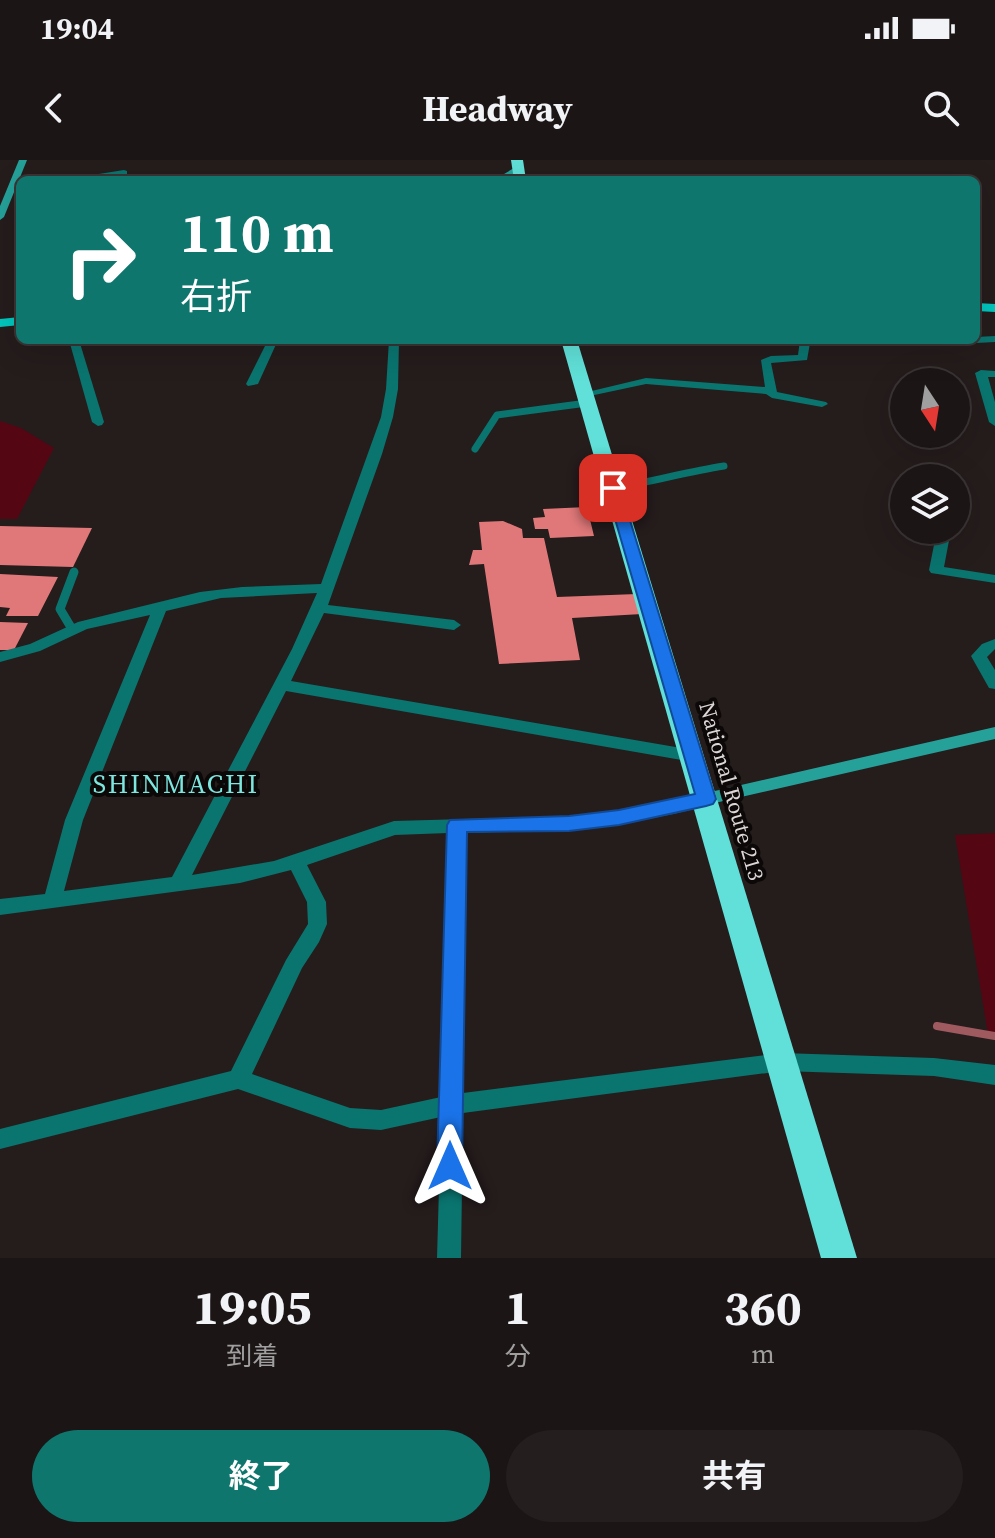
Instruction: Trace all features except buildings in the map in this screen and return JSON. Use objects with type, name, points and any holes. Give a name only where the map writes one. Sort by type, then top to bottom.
[{"type":"highway","name":"National Route 213","points":[[570,344],[839,1258]]},
{"type":"street","points":[[99,176],[124,173]]},
{"type":"street","points":[[0,217],[16,186]]},
{"type":"street","points":[[75,344],[98,422]]},
{"type":"street","points":[[252,384],[271,344]]},
{"type":"street","points":[[178,884],[282,685],[327,588],[387,417],[394,344]]},
{"type":"street","points":[[805,344],[803,358],[765,362],[771,391],[776,397],[822,404]]},
{"type":"street","points":[[995,374],[981,373],[995,422]]},
{"type":"street","points":[[586,398],[646,381],[771,391]]},
{"type":"street","points":[[941,544],[936,570],[995,579]]},
{"type":"street","points":[[0,657],[35,648],[72,629],[181,601],[217,595],[327,588]]},
{"type":"street","points":[[53,898],[74,820],[160,608]]},
{"type":"street","points":[[319,608],[454,625]]},
{"type":"street","points":[[995,644],[979,656],[995,684]]},
{"type":"street","points":[[282,685],[693,756]]},
{"type":"street","points":[[0,907],[240,876],[394,828],[569,823],[619,817],[995,733]]},
{"type":"street","points":[[449,1258],[457,825]]},
{"type":"street","points":[[238,1079],[271,1022],[294,964],[318,929],[319,913],[314,898],[294,860]]},
{"type":"street","points":[[0,1139],[238,1079],[365,1120],[381,1120],[450,1105],[782,1062],[934,1067],[995,1075]]},
{"type":"lane","points":[[475,449],[497,415],[586,398]]},
{"type":"lane","points":[[613,488],[645,483],[676,473],[724,466]]},
{"type":"lane","points":[[72,629],[61,619],[58,607],[74,572]]},
{"type":"shaded area","points":[[0,421],[21,428],[54,448],[17,519],[0,519]]},
{"type":"shaded area","points":[[995,833],[995,1035],[988,1034],[955,835]]},
{"type":"waterway","points":[[937,1026],[995,1036]]},
{"type":"district","name":"SHINMACHI","points":[[176,784]]},
{"type":"route","points":[[450,1166],[457,825],[569,823],[619,817],[706,799],[613,488]]}]
